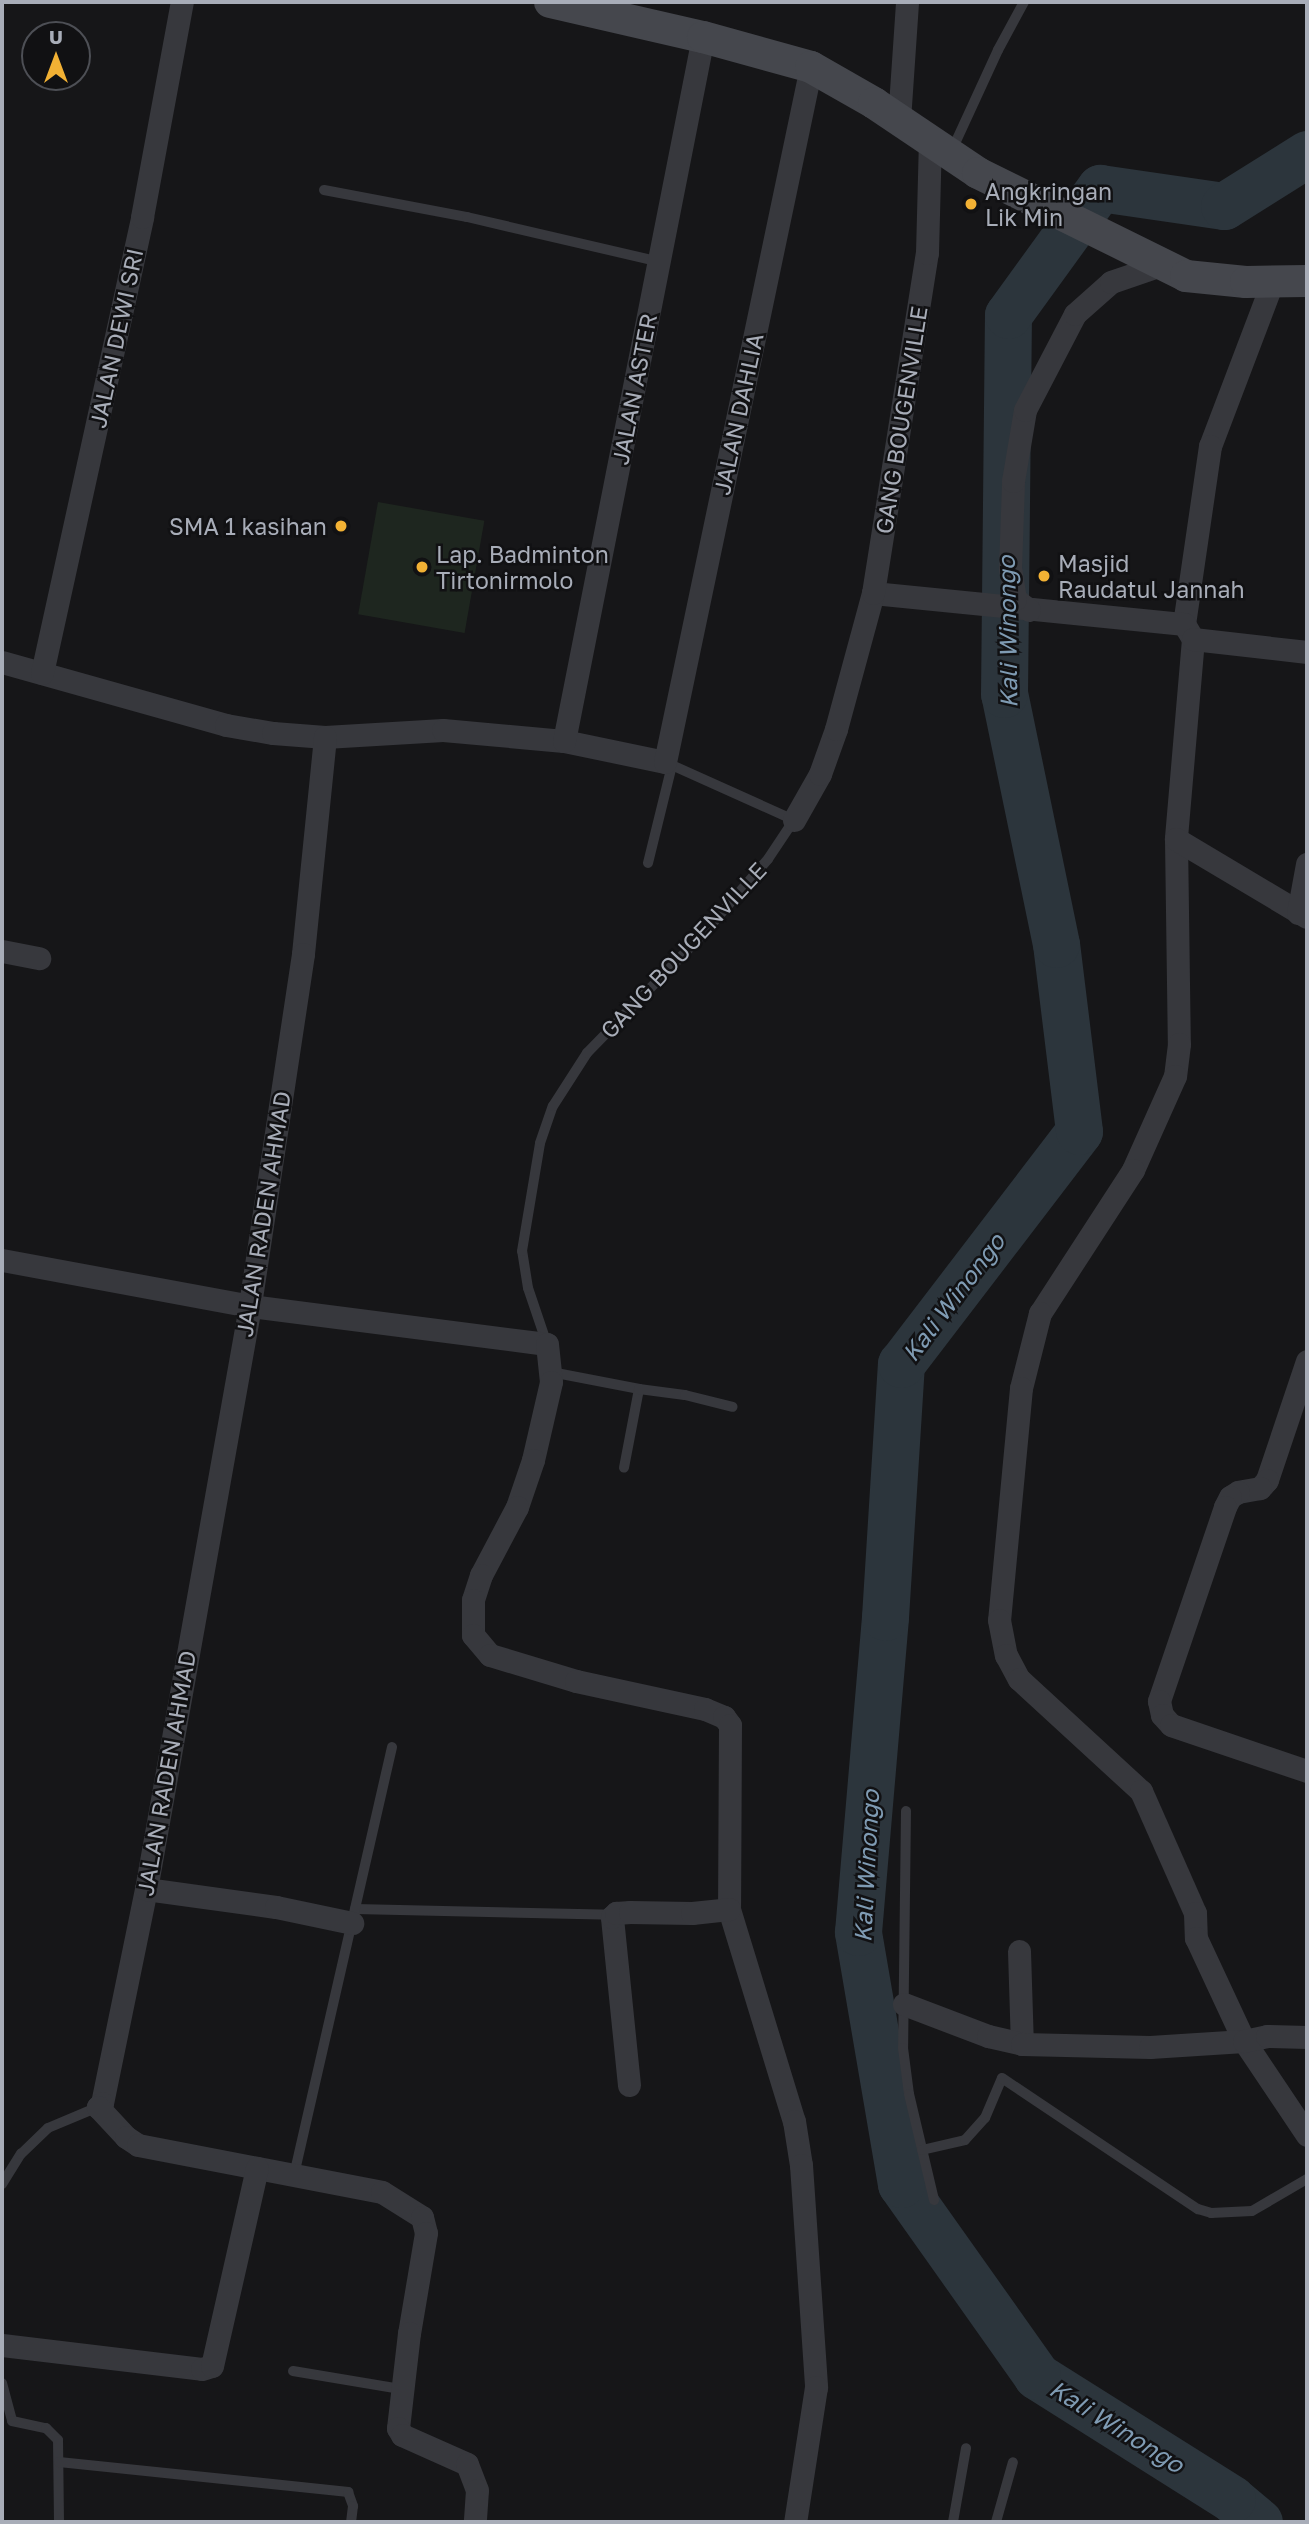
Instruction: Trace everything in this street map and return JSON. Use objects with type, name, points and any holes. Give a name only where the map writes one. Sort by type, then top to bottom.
[{"type":"street","name":"JALAN DEWI SRI","points":[[41,673],[142,217],[182,2]]},
{"type":"street","points":[[550,2],[703,37],[811,67],[978,173],[1186,276],[1272,283],[1306,280]]},
{"type":"street","points":[[898,120],[907,2]]},
{"type":"street","name":"JALAN ASTER","points":[[564,741],[703,37]]},
{"type":"street","name":"JALAN DAHLIA","points":[[669,763],[811,67]]},
{"type":"street","name":"GANG BOUGENVILLE","points":[[790,818],[820,774],[836,729],[873,593],[927,253],[940,148]]},
{"type":"street","points":[[1024,609],[1015,599],[1010,569],[1013,481],[1025,410],[1075,314],[1111,282],[1161,265]]},
{"type":"street","points":[[1272,283],[1210,446],[1189,631],[1176,839],[1179,1044],[1175,1076],[1133,1170],[1082,1246],[1037,1322],[1021,1388],[999,1620],[1006,1655],[1019,1679],[1141,1791],[1195,1913],[1196,1938],[1307,2135]]},
{"type":"street","points":[[873,593],[1024,609],[1189,631],[1307,652]]},
{"type":"street","points":[[2,662],[226,725],[325,737],[443,730],[564,741],[669,763]]},
{"type":"street","name":"JALAN RADEN AHMAD","points":[[98,2107],[102,2103],[146,1889],[250,1306],[303,954],[325,737]]},
{"type":"street","points":[[1176,839],[1303,915],[1307,864]]},
{"type":"street","points":[[2,951],[39,957]]},
{"type":"street","points":[[2,1260],[250,1306],[533,1342],[551,1372],[550,1389],[533,1460],[517,1507],[485,1567],[473,1600],[473,1635],[490,1655],[576,1681],[705,1709],[727,1720],[731,1729],[729,1909],[794,2121],[800,2153],[816,2387],[795,2522]]},
{"type":"street","points":[[1305,1375],[1267,1480],[1260,1488],[1238,1492],[1230,1497],[1225,1507],[1159,1708],[1165,1721],[1171,1725],[1307,1770]]},
{"type":"street","points":[[146,1889],[353,1916]]},
{"type":"street","points":[[629,2085],[611,1925],[613,1915],[729,1909]]},
{"type":"street","points":[[1019,1951],[1022,2044]]},
{"type":"street","points":[[904,2004],[988,2036],[1022,2044],[1150,2047],[1307,2037]]},
{"type":"street","points":[[98,2107],[134,2143],[382,2192],[418,2214],[425,2222],[426,2234],[401,2389],[398,2428],[402,2435],[460,2459],[471,2471],[477,2490],[475,2522]]},
{"type":"street","points":[[2,2345],[202,2369],[212,2366],[257,2168]]},
{"type":"lane","points":[[940,148],[1024,2]]},
{"type":"lane","points":[[324,190],[467,217],[660,262]]},
{"type":"lane","points":[[648,863],[669,763],[790,818]]},
{"type":"lane","name":"GANG BOUGENVILLE","points":[[533,1342],[522,1251],[540,1143],[553,1106],[587,1053],[704,933],[768,859],[790,818]]},
{"type":"lane","points":[[551,1372],[685,1395],[733,1407]]},
{"type":"lane","points":[[624,1468],[639,1388]]},
{"type":"lane","points":[[294,2175],[392,1746]]},
{"type":"lane","points":[[905,1811],[903,2048],[909,2094],[934,2200]]},
{"type":"lane","points":[[353,1916],[613,1915]]},
{"type":"lane","points":[[922,2150],[965,2140],[985,2118],[1002,2078],[1198,2209],[1211,2213],[1252,2211],[1307,2179]]},
{"type":"lane","points":[[2,2183],[22,2154],[48,2128],[98,2107]]},
{"type":"lane","points":[[293,2371],[401,2389]]},
{"type":"lane","points":[[2,2383],[12,2421],[46,2428],[58,2440],[59,2522]]},
{"type":"lane","points":[[953,2522],[966,2448]]},
{"type":"lane","points":[[59,2462],[348,2492],[353,2506],[351,2522]]},
{"type":"lane","points":[[996,2522],[1013,2462]]},
{"type":"shaded area","name":"Lap. Badminton Tirtonirmolo","points":[[378,502],[484,521],[465,633],[358,614]]},
{"type":"waterway","name":"Kali Winongo","points":[[1259,2522],[1232,2499],[1037,2376],[901,2184],[858,1932],[885,1617],[901,1364],[1079,1131],[1056,944],[1004,694],[1008,315],[1100,188],[1224,206],[1307,154]]},
{"type":"place","name":"Angkringan Lik Min","points":[[971,204]]},
{"type":"place","name":"SMA 1 kasihan","points":[[341,526]]},
{"type":"place","name":"Lap. Badminton Tirtonirmolo","points":[[422,567]]},
{"type":"place","name":"Masjid Raudatul Jannah","points":[[1044,576]]}]
